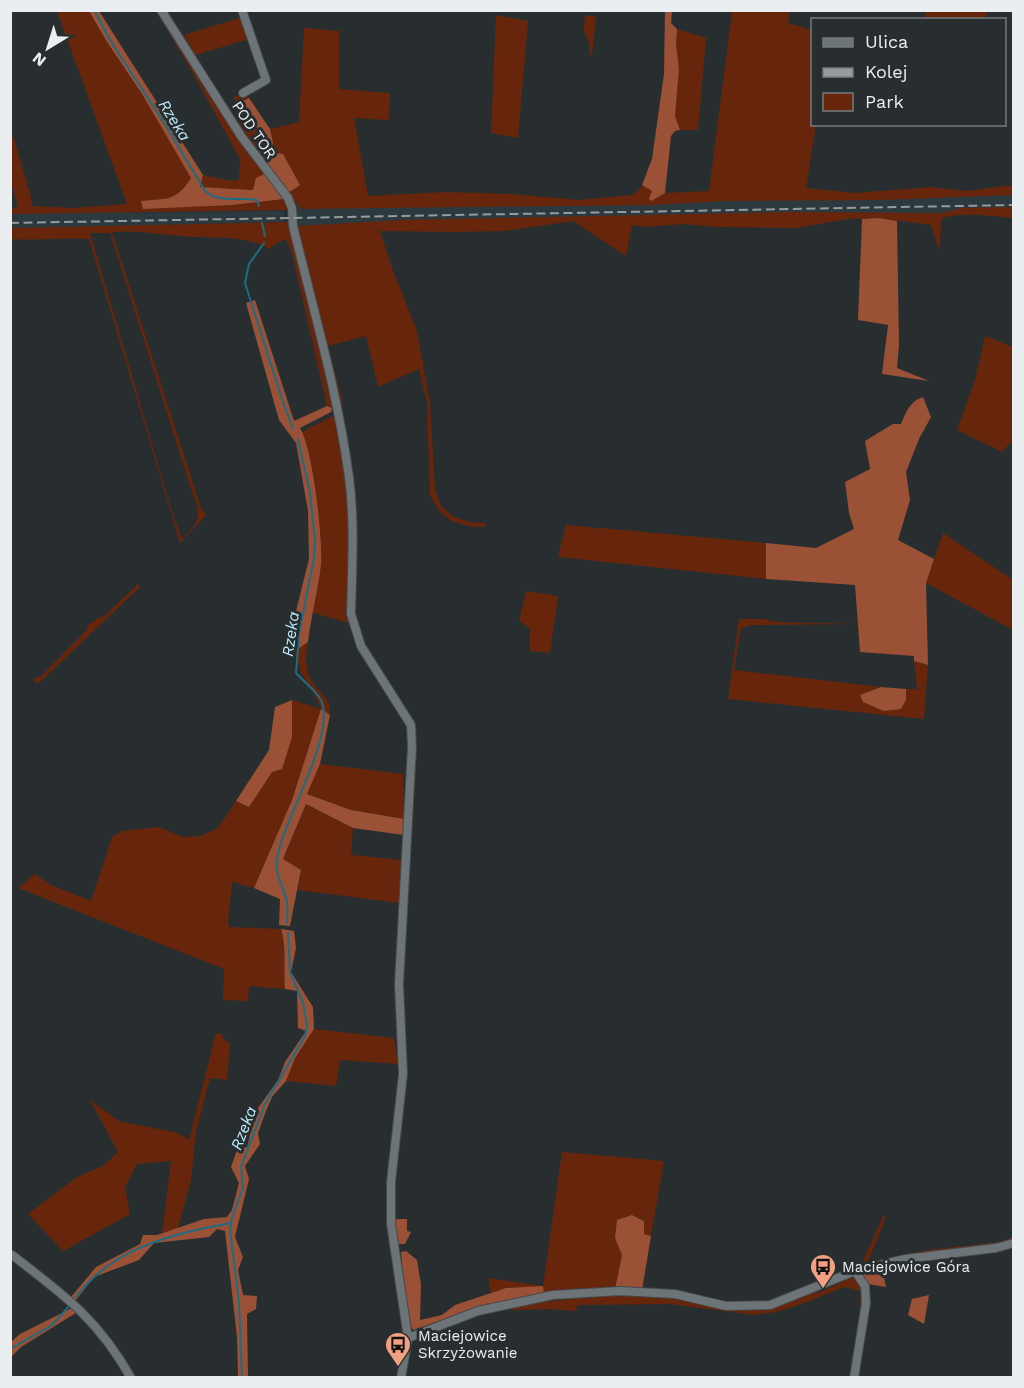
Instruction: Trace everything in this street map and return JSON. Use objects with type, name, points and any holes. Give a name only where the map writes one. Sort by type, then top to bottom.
[{"type":"street","name":"POD TOR","points":[[161,10],[241,136],[288,198],[292,208],[293,226],[349,476],[353,519],[351,614],[353,624],[361,646],[411,725],[412,747],[399,984],[403,1074],[391,1182],[391,1224],[402,1285],[408,1338],[401,1377]]},
{"type":"street","points":[[242,10],[266,80],[243,93]]},
{"type":"street","points":[[408,1338],[478,1311],[553,1295],[620,1291],[675,1294],[726,1305],[770,1305],[855,1271],[905,1259],[942,1256],[1014,1243]]},
{"type":"street","points":[[12,1255],[68,1298],[94,1323],[131,1377]]},
{"type":"street","points":[[854,1377],[866,1303],[866,1286],[855,1271]]},
{"type":"shaded area","points":[[89,11],[99,11],[203,175],[200,187],[253,190],[256,178],[264,174],[284,199],[232,205],[143,209],[141,201],[164,199],[175,195],[186,186],[191,178],[142,94]]},
{"type":"shaded area","points":[[665,11],[672,11],[671,23],[677,29],[679,69],[675,116],[680,130],[675,131],[671,136],[665,193],[651,201],[649,199],[652,191],[642,185],[652,159],[664,74]]},
{"type":"shaded area","points":[[249,98],[270,129],[275,153],[283,154],[300,185],[288,193],[258,152],[267,147],[243,101]]},
{"type":"shaded area","points":[[806,188],[855,193],[1014,195],[1013,210],[974,211],[938,216],[643,219],[359,227],[297,226],[294,204],[579,200]]},
{"type":"shaded area","points":[[284,211],[284,222],[11,228],[10,214]]},
{"type":"shaded area","points":[[879,218],[897,221],[899,345],[897,368],[929,381],[882,374],[888,325],[858,320],[862,219]]},
{"type":"shaded area","points":[[255,300],[294,421],[327,406],[332,408],[331,412],[300,428],[305,439],[313,474],[321,565],[308,642],[295,651],[290,635],[309,559],[308,511],[296,443],[279,420],[246,303]]},
{"type":"shaded area","points":[[923,397],[931,417],[919,439],[906,472],[910,500],[898,540],[934,559],[926,583],[928,665],[914,661],[914,656],[860,652],[855,585],[766,579],[766,543],[816,548],[854,529],[849,513],[845,482],[870,469],[865,441],[893,424],[901,424],[912,404]]},
{"type":"shaded area","points":[[881,687],[906,689],[906,700],[901,709],[884,711],[863,702],[860,695]]},
{"type":"shaded area","points":[[292,700],[292,737],[282,769],[272,772],[249,807],[236,801],[269,750],[275,707]]},
{"type":"shaded area","points":[[321,709],[330,715],[320,764],[307,794],[351,810],[404,819],[404,835],[353,828],[306,804],[283,859],[301,870],[290,926],[279,925],[280,899],[254,888],[292,800]]},
{"type":"shaded area","points":[[281,929],[294,931],[296,948],[291,972],[313,1007],[314,1029],[295,1058],[286,1081],[272,1097],[258,1133],[260,1144],[245,1166],[249,1179],[235,1237],[243,1257],[238,1270],[243,1295],[257,1296],[256,1309],[247,1314],[248,1377],[238,1377],[237,1337],[225,1231],[217,1229],[209,1237],[154,1243],[139,1260],[94,1277],[75,1301],[71,1297],[96,1267],[140,1244],[143,1235],[157,1235],[204,1219],[227,1217],[232,1210],[239,1183],[231,1167],[237,1150],[247,1147],[256,1111],[278,1080],[285,1062],[306,1031],[298,1028],[297,991],[285,989]]},
{"type":"shaded area","points":[[632,1215],[644,1221],[644,1234],[651,1236],[642,1290],[615,1289],[622,1255],[615,1238],[617,1220]]},
{"type":"shaded area","points":[[394,1219],[407,1219],[407,1231],[411,1232],[405,1244],[399,1244]]},
{"type":"shaded area","points":[[406,1251],[417,1260],[421,1285],[420,1320],[442,1315],[455,1305],[506,1288],[543,1286],[544,1293],[478,1307],[413,1330],[406,1313],[401,1252]]},
{"type":"shaded area","points":[[882,1269],[886,1287],[868,1284],[862,1273]]},
{"type":"shaded area","points":[[929,1295],[924,1324],[908,1315],[912,1299]]},
{"type":"shaded area","points":[[76,1306],[79,1311],[21,1347],[11,1357],[11,1342],[20,1334]]},
{"type":"green space","points":[[926,10],[987,11],[986,18],[924,18]]},
{"type":"green space","points":[[57,11],[89,11],[142,94],[191,178],[175,195],[165,199],[142,201],[232,205],[284,199],[290,210],[11,214],[11,209],[18,207],[11,182],[11,136],[13,136],[32,206],[74,208],[127,204]]},
{"type":"green space","points":[[156,11],[264,174],[256,179],[254,190],[200,187],[203,175],[232,181],[239,180],[240,159]]},
{"type":"green space","points":[[732,11],[790,11],[788,23],[811,30],[811,126],[816,126],[806,188],[855,193],[930,187],[967,191],[1013,185],[1013,195],[884,200],[301,209],[288,193],[300,184],[275,153],[270,129],[299,122],[304,28],[339,31],[339,89],[390,93],[389,120],[354,118],[368,196],[447,192],[579,200],[632,195],[642,185],[652,191],[651,201],[665,193],[709,191]]},
{"type":"green space","points":[[496,15],[528,21],[518,138],[491,133]]},
{"type":"green space","points":[[585,15],[596,17],[592,55],[590,55],[589,43],[584,31]]},
{"type":"green space","points":[[243,17],[250,39],[195,55],[184,35]]},
{"type":"green space","points":[[677,29],[706,38],[698,130],[680,130],[675,116],[679,69]]},
{"type":"green space","points":[[246,93],[249,98],[243,101],[267,147],[258,152],[238,123],[246,117],[233,97]]},
{"type":"green space","points":[[1014,207],[1013,218],[968,215],[941,218],[940,249],[931,225],[879,218],[848,219],[795,228],[684,224],[645,227],[632,225],[626,256],[573,221],[505,231],[380,231],[417,331],[430,403],[435,490],[441,506],[452,516],[469,522],[487,523],[484,527],[473,527],[451,521],[440,512],[430,496],[427,403],[419,369],[378,387],[366,336],[328,346],[343,404],[339,407],[297,226],[401,220],[789,212],[941,213],[962,208]]},
{"type":"green space","points":[[291,222],[332,408],[327,406],[292,253],[286,239],[269,249],[238,239],[112,232],[201,508],[206,515],[180,543],[89,239],[11,239],[10,228]],"holes":[[[90,233],[110,233],[198,509],[195,524],[182,539],[172,512]]]},
{"type":"green space","points":[[985,336],[1013,347],[1013,440],[1002,452],[957,430],[975,380]]},
{"type":"green space","points":[[333,416],[344,465],[350,511],[348,623],[311,612],[320,574],[321,546],[316,496],[302,432]]},
{"type":"green space","points":[[566,525],[766,543],[766,579],[558,557]]},
{"type":"green space","points":[[943,533],[1013,580],[1013,630],[926,583]]},
{"type":"green space","points":[[138,584],[140,587],[40,682],[35,683],[34,678],[40,677],[88,629],[87,626],[98,618],[102,618]]},
{"type":"green space","points":[[526,591],[558,596],[550,653],[530,651],[530,628],[519,621]]},
{"type":"green space","points":[[739,619],[858,624],[751,625],[741,628],[734,670],[881,687],[860,695],[906,700],[906,689],[917,689],[914,661],[928,665],[924,719],[728,699]]},
{"type":"green space","points":[[308,642],[306,658],[308,674],[327,700],[330,715],[321,710],[292,800],[254,888],[232,882],[228,921],[229,927],[281,929],[285,989],[249,986],[248,1001],[223,1000],[224,969],[18,888],[35,874],[51,885],[91,901],[112,837],[122,831],[159,827],[183,837],[201,836],[218,828],[236,801],[249,807],[292,737],[292,700],[321,709],[301,673],[295,651]]},
{"type":"green space","points":[[320,764],[403,774],[404,819],[351,810],[307,794]]},
{"type":"green space","points":[[306,804],[353,828],[351,855],[401,860],[399,903],[298,890],[301,870],[283,860]]},
{"type":"green space","points":[[314,1029],[394,1038],[398,1064],[340,1060],[336,1086],[286,1081],[295,1058]]},
{"type":"green space","points":[[216,1033],[222,1034],[230,1044],[227,1080],[210,1078],[196,1131],[191,1180],[178,1228],[162,1233],[171,1161],[137,1164],[125,1187],[130,1214],[63,1251],[28,1214],[77,1177],[103,1166],[118,1152],[90,1100],[119,1121],[178,1133],[189,1140]]},
{"type":"green space","points":[[562,1152],[664,1161],[651,1236],[644,1234],[644,1220],[632,1215],[615,1238],[622,1255],[615,1289],[544,1293],[543,1287],[506,1288],[491,1293],[488,1278],[543,1286]]},
{"type":"green space","points":[[883,1216],[886,1217],[868,1262],[928,1250],[999,1242],[1013,1237],[1013,1241],[995,1246],[866,1266],[863,1261]]},
{"type":"green space","points":[[853,1277],[859,1279],[863,1289],[857,1341],[861,1291],[844,1287],[802,1304],[776,1312],[754,1315],[670,1304],[578,1305],[575,1311],[511,1310],[511,1307],[547,1302],[619,1296],[656,1297],[724,1308],[756,1310],[783,1304],[817,1291],[818,1293]]},
{"type":"waterway","name":"Rzeka","points":[[94,10],[110,40],[205,191],[216,197],[257,200],[259,206]]},
{"type":"waterway","name":"Rzeka","points":[[262,223],[265,236]]},
{"type":"waterway","name":"Rzeka","points":[[264,243],[249,264],[245,283],[293,429]]},
{"type":"waterway","name":"Rzeka","points":[[287,923],[287,902],[278,873],[277,859],[288,823],[315,756],[322,734],[324,715],[321,700],[296,673],[299,634],[315,543],[310,492],[298,439]]},
{"type":"waterway","name":"Rzeka","points":[[242,1378],[239,1302],[230,1230],[243,1188],[241,1167],[265,1104],[305,1036],[307,1025],[303,1003],[290,972],[288,933]]},
{"type":"waterway","points":[[76,1297],[107,1266],[146,1245],[188,1232],[231,1223]]},
{"type":"waterway","points":[[10,1349],[49,1327],[69,1306]]},
{"type":"railway","points":[[10,223],[1014,205]]},
{"type":"place","name":"Maciejowice Góra","points":[[823,1290]]},
{"type":"place","name":"Maciejowice Skrzyżowanie","points":[[398,1368]]}]
